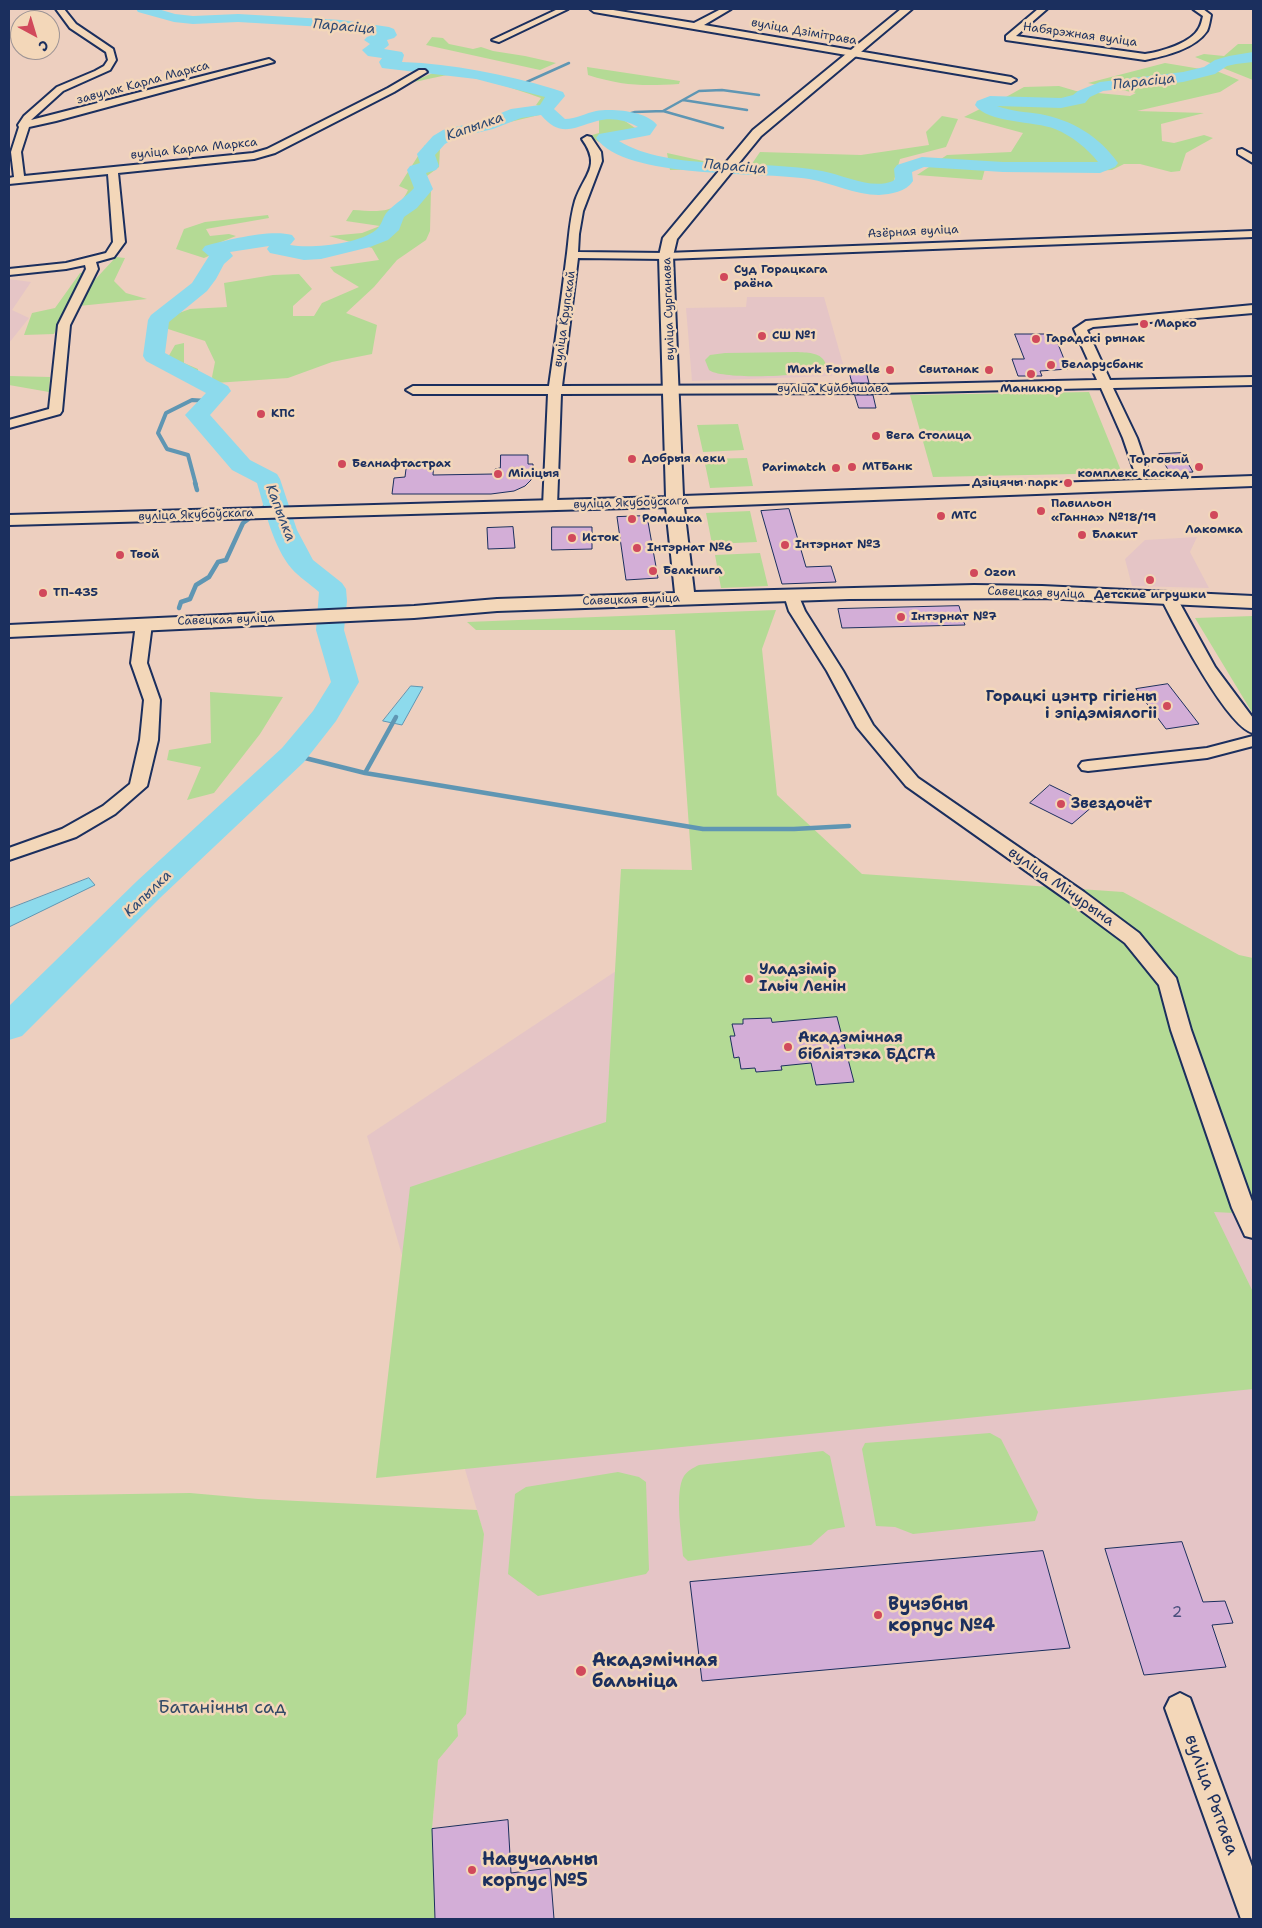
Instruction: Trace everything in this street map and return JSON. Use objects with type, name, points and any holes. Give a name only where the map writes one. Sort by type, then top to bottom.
[{"type":"main road","name":"вуліца Сурганава","points":[[685,598],[675,502],[666,256],[670,238],[757,133],[851,53],[907,9]]},
{"type":"main road","name":"вуліца Якубоўскага","points":[[9,520],[550,506],[1253,481]]},
{"type":"main road","name":"Савецкая вуліца","points":[[9,632],[379,614],[497,605],[792,595],[984,591],[1253,602]]},
{"type":"street","points":[[14,180],[13,148],[27,118],[60,89],[98,74],[107,68],[112,60],[110,51],[73,26],[60,9]]},
{"type":"street","points":[[496,40],[564,9]]},
{"type":"street","name":"вуліца Дзімітрава","points":[[594,9],[1011,80]]},
{"type":"street","points":[[696,26],[727,9]]},
{"type":"street","name":"Набярэжная вуліца","points":[[1043,9],[1009,38],[1150,57],[1189,42],[1203,30],[1207,16],[1197,9]]},
{"type":"street","name":"завулак Карла Маркса","points":[[23,125],[53,119],[268,62]]},
{"type":"street","name":"вуліца Карла Маркса","points":[[14,180],[254,156],[272,151],[422,72]]},
{"type":"street","name":"вуліца Крупскай","points":[[550,506],[555,390],[574,255],[573,241],[582,196],[590,182],[597,157],[587,139]]},
{"type":"street","points":[[1242,152],[1253,160]]},
{"type":"street","points":[[9,272],[66,266],[110,256],[119,242],[113,170]]},
{"type":"street","name":"Азёрная вуліца","points":[[574,255],[666,256],[1027,240],[1253,234]]},
{"type":"street","points":[[9,424],[55,411],[64,325],[92,269],[90,261]]},
{"type":"street","points":[[1142,476],[1130,438],[1080,329],[1083,326],[1099,323],[1253,309]]},
{"type":"street","name":"вуліца Куйбышава","points":[[413,390],[879,389],[1253,381]]},
{"type":"street","name":"вуліца Мічурына","points":[[792,595],[797,611],[835,671],[866,727],[912,782],[1077,897],[1132,938],[1169,983],[1181,1030],[1243,1208],[1253,1230]]},
{"type":"street","points":[[1170,600],[1192,645],[1233,707],[1253,728]]},
{"type":"street","points":[[9,854],[69,833],[109,810],[138,786],[149,740],[152,700],[139,663],[144,624]]},
{"type":"street","points":[[1088,766],[1207,754],[1253,741]]},
{"type":"street","name":"вуліца Рытава","points":[[1180,1708],[1253,1911]]},
{"type":"shaded area","points":[[9,279],[31,282],[12,310],[29,318],[9,343]]},
{"type":"shaded area","name":"СШ №1","points":[[747,297],[824,297],[843,364],[835,365],[832,376],[692,381],[686,308],[746,307]]},
{"type":"shaded area","points":[[1197,537],[1190,552],[1209,588],[1132,586],[1125,559],[1145,540]]},
{"type":"shaded area","points":[[770,869],[1253,1157],[1253,1919],[435,1919],[432,1829],[439,1747],[484,1534],[367,1136]]},
{"type":"green space","points":[[432,37],[443,38],[449,44],[473,49],[481,47],[556,63],[540,70],[426,45]]},
{"type":"green space","points":[[1238,44],[1253,44],[1253,80],[1195,57],[1204,54],[1224,56]]},
{"type":"green space","points":[[1165,63],[1219,72],[1239,80],[1220,92],[1137,111],[1204,113],[1161,124],[1162,141],[1174,143],[1204,135],[1213,138],[1186,153],[1180,171],[1171,172],[1140,164],[1124,164],[1112,170],[1091,171],[1021,162],[1016,171],[985,169],[982,180],[917,175],[947,155],[1011,152],[1023,133],[964,117],[992,103],[1006,102],[1006,97],[1024,87],[1059,86],[1076,91],[1130,96],[1136,93],[1088,83]]},
{"type":"green space","points":[[587,67],[680,81],[679,84],[666,85],[623,83],[588,75]]},
{"type":"green space","points":[[438,71],[464,72],[545,92],[554,96],[546,101],[542,107],[536,105],[541,98],[470,77],[449,75],[411,82]]},
{"type":"green space","points":[[528,107],[539,115],[460,134],[452,130],[497,117],[509,111]]},
{"type":"green space","points":[[942,116],[958,119],[946,147],[900,159],[893,184],[870,186],[807,171],[749,168],[760,152],[861,155],[929,145],[926,132]]},
{"type":"green space","points":[[599,118],[622,119],[635,128],[602,136],[599,142],[589,136],[599,133]]},
{"type":"green space","points":[[425,145],[440,148],[439,167],[423,179],[431,189],[430,231],[426,240],[397,260],[374,287],[346,313],[377,325],[372,354],[332,362],[288,378],[215,383],[212,377],[215,362],[205,341],[168,329],[168,317],[190,309],[227,307],[224,283],[273,275],[299,274],[312,289],[293,306],[293,316],[314,316],[322,303],[359,287],[334,272],[330,267],[379,260],[372,248],[329,236],[362,233],[380,226],[346,221],[353,210],[378,211],[392,208],[398,204],[408,190],[399,186]]},
{"type":"green space","points":[[667,153],[708,162],[705,169],[670,170]]},
{"type":"green space","points":[[268,215],[269,218],[206,229],[210,236],[229,234],[236,236],[206,248],[211,255],[204,258],[176,249],[184,229],[205,222]]},
{"type":"green space","points":[[116,257],[125,258],[114,281],[126,293],[147,299],[79,306],[89,286]]},
{"type":"green space","points":[[85,272],[54,334],[24,335],[32,313],[55,308],[80,273]]},
{"type":"green space","points":[[184,343],[184,363],[198,369],[198,374],[167,359],[175,345]]},
{"type":"green space","points":[[798,352],[818,355],[824,360],[825,368],[803,374],[730,375],[709,370],[705,360],[710,355],[725,353]]},
{"type":"green space","points":[[9,376],[50,377],[49,392],[9,385]]},
{"type":"green space","points":[[1089,392],[1122,473],[933,477],[910,395]]},
{"type":"green space","points":[[738,424],[744,450],[703,452],[697,425]]},
{"type":"green space","points":[[747,458],[753,486],[710,488],[704,459]]},
{"type":"green space","points":[[750,511],[757,542],[712,544],[706,513]]},
{"type":"green space","points":[[760,553],[768,586],[721,588],[715,555]]},
{"type":"green space","points":[[776,610],[762,649],[777,795],[862,874],[1123,892],[1239,955],[1253,958],[1253,1214],[1214,1212],[1253,1292],[1253,1389],[376,1478],[410,1187],[606,1122],[621,869],[692,870],[675,630],[476,630],[467,622]]},
{"type":"green space","points":[[1253,616],[1253,714],[1195,618]]},
{"type":"green space","points":[[210,692],[283,697],[260,734],[214,793],[187,800],[201,767],[167,760],[169,750],[211,743]]},
{"type":"green space","points":[[990,1433],[1001,1439],[1038,1512],[1035,1521],[913,1534],[895,1527],[876,1526],[862,1449],[865,1443]]},
{"type":"green space","points":[[823,1451],[830,1456],[845,1527],[828,1530],[811,1545],[688,1561],[683,1556],[679,1493],[684,1476],[689,1471],[699,1465]]},
{"type":"green space","points":[[618,1472],[639,1477],[646,1482],[649,1570],[646,1574],[538,1596],[508,1574],[515,1494],[526,1487]]},
{"type":"green space","name":"Батанічны сад","points":[[190,1493],[258,1499],[477,1510],[484,1534],[466,1714],[457,1725],[458,1736],[438,1760],[432,1829],[435,1919],[9,1919],[9,1496]]},
{"type":"water","points":[[411,686],[423,687],[402,725],[383,721]]},
{"type":"water","points":[[89,878],[95,885],[9,927],[9,909]]},
{"type":"building","points":[[1015,334],[1054,334],[1068,369],[1040,371],[1042,376],[1018,376],[1012,359],[1024,359]]},
{"type":"building","points":[[866,371],[869,383],[852,383],[849,372]]},
{"type":"building","points":[[855,395],[873,395],[876,408],[859,408]]},
{"type":"building","points":[[1182,453],[1193,472],[1170,473],[1159,454]]},
{"type":"building","name":"Міліцыя","points":[[501,455],[528,455],[528,464],[533,464],[533,474],[531,480],[525,486],[514,491],[491,494],[392,494],[394,478],[405,477],[407,461],[434,460],[433,475],[494,474],[495,469],[500,468]]},
{"type":"building","name":"Інтэрнат №3","points":[[789,509],[806,567],[831,566],[836,582],[782,584],[761,511]]},
{"type":"building","name":"Інтэрнат №6","points":[[647,516],[658,578],[626,580],[617,517]]},
{"type":"building","points":[[513,527],[515,548],[488,549],[487,528]]},
{"type":"building","name":"Исток","points":[[552,527],[592,527],[592,549],[552,550]]},
{"type":"building","name":"Інтэрнат №7","points":[[959,606],[965,625],[842,628],[838,609]]},
{"type":"building","name":"Горацкі цэнтр гігіены і эпідэміялогіі","points":[[1168,684],[1199,724],[1166,729],[1136,689]]},
{"type":"building","name":"Звездочёт","points":[[1050,785],[1093,806],[1072,824],[1030,803]]},
{"type":"building","name":"Акадэмічная бібліятэка БДСГА","points":[[837,1017],[854,1082],[816,1085],[811,1063],[781,1066],[782,1070],[756,1072],[755,1068],[741,1069],[739,1057],[734,1058],[730,1036],[735,1036],[732,1024],[743,1024],[743,1019],[771,1018],[772,1022]]},
{"type":"building","points":[[1182,1542],[1203,1602],[1225,1601],[1233,1623],[1212,1625],[1226,1667],[1144,1675],[1105,1549]]},
{"type":"building","name":"Вучэбны корпус №4","points":[[1043,1551],[1070,1648],[702,1681],[690,1582]]},
{"type":"building","name":"Навучальны корпус №5","points":[[508,1820],[511,1873],[550,1868],[554,1919],[435,1919],[432,1829]]},
{"type":"waterway","name":"Парасіца","points":[[143,9],[174,18],[193,20],[238,18],[341,24],[389,32],[389,35],[372,40],[381,43],[381,45],[370,50],[374,53],[396,55],[396,60],[387,62],[388,65],[476,74],[557,96],[551,100],[547,107]]},
{"type":"waterway","name":"Капылка","points":[[9,1027],[149,889],[293,755],[326,715],[345,682],[330,630],[333,601],[332,589],[302,564],[284,530],[268,479],[241,465],[197,415],[220,391],[154,356],[159,320],[200,287],[211,271],[215,261],[223,256],[212,250],[245,243],[285,239],[277,249],[304,254],[321,253],[363,243],[381,236],[392,226],[395,215],[410,204],[424,189],[416,170],[430,166],[426,154],[439,140],[449,134],[487,125],[517,113],[545,109],[559,123],[567,125],[609,114],[629,117],[642,122],[648,125],[644,131],[605,138],[622,149],[657,161],[700,166],[788,171],[875,189],[899,185],[904,181],[903,169],[922,162],[1003,167],[1100,168],[1109,163],[1088,141],[1071,130],[1052,122],[1004,114],[983,105],[990,101],[1007,100],[1061,103],[1079,99],[1084,94],[1100,87],[1183,77],[1209,71],[1221,63],[1253,57]]},
{"type":"waterway","points":[[520,85],[569,63]]},
{"type":"waterway","points":[[663,111],[699,91],[722,90],[759,95]]},
{"type":"waterway","points":[[683,100],[747,110]]},
{"type":"waterway","points":[[621,116],[635,112],[663,111]]},
{"type":"waterway","points":[[663,111],[723,128]]},
{"type":"waterway","points":[[196,485],[188,455],[167,449],[158,433],[166,413],[192,400],[209,401]]},
{"type":"waterway","points":[[195,483],[197,490]]},
{"type":"waterway","points":[[179,608],[181,602],[190,599],[196,585],[209,577],[218,562],[226,560],[243,523],[274,500]]},
{"type":"waterway","points":[[365,773],[396,717]]},
{"type":"waterway","points":[[293,755],[365,773]]},
{"type":"waterway","points":[[365,773],[703,829],[794,829],[849,826]]},
{"type":"place","name":"Суд Горацкага раёна","points":[[724,277]]},
{"type":"place","name":"Марко","points":[[1144,324]]},
{"type":"place","name":"СШ №1","points":[[762,336]]},
{"type":"place","name":"Гарадскі рынак","points":[[1036,339]]},
{"type":"place","name":"Беларусбанк","points":[[1051,365]]},
{"type":"place","name":"Mark Formelle","points":[[890,370]]},
{"type":"place","name":"Свитанак","points":[[989,370]]},
{"type":"place","name":"Маникюр","points":[[1031,374]]},
{"type":"place","name":"КПС","points":[[261,414]]},
{"type":"place","name":"Вега Столица","points":[[876,436]]},
{"type":"place","name":"Добрыя леки","points":[[632,459]]},
{"type":"place","name":"Белнафтастрах","points":[[342,464]]},
{"type":"place","name":"МТБанк","points":[[852,467]]},
{"type":"place","name":"Торговый комплекс Каскад","points":[[1199,467]]},
{"type":"place","name":"Parimatch","points":[[836,468]]},
{"type":"place","name":"Міліцыя","points":[[498,474]]},
{"type":"place","name":"Дзіцячы парк","points":[[1068,483]]},
{"type":"place","name":"Павильон «Ганна» №18/19","points":[[1041,511]]},
{"type":"place","name":"Лакомка","points":[[1214,515]]},
{"type":"place","name":"МТС","points":[[941,516]]},
{"type":"place","name":"Ромашка","points":[[632,519]]},
{"type":"place","name":"Блакит","points":[[1082,535]]},
{"type":"place","name":"Исток","points":[[572,538]]},
{"type":"place","name":"Інтэрнат №3","points":[[785,545]]},
{"type":"place","name":"Інтэрнат №6","points":[[637,548]]},
{"type":"place","name":"Твой","points":[[120,555]]},
{"type":"place","name":"Белкнига","points":[[653,571]]},
{"type":"place","name":"Ozon","points":[[974,573]]},
{"type":"place","name":"Детские игрушки","points":[[1150,580]]},
{"type":"place","name":"ТП-435","points":[[43,593]]},
{"type":"place","name":"Інтэрнат №7","points":[[901,617]]},
{"type":"place","name":"Горацкі цэнтр гігіены і эпідэміялогіі","points":[[1167,706]]},
{"type":"place","name":"Звездочёт","points":[[1061,804]]},
{"type":"place","name":"Уладзімір Ільіч Ленін","points":[[749,979]]},
{"type":"place","name":"Акадэмічная бібліятэка БДСГА","points":[[788,1047]]},
{"type":"place","name":"Вучэбны корпус №4","points":[[878,1615]]},
{"type":"place","name":"Акадэмічная бальніца","points":[[581,1671]]},
{"type":"place","name":"Навучальны корпус №5","points":[[472,1870]]}]
